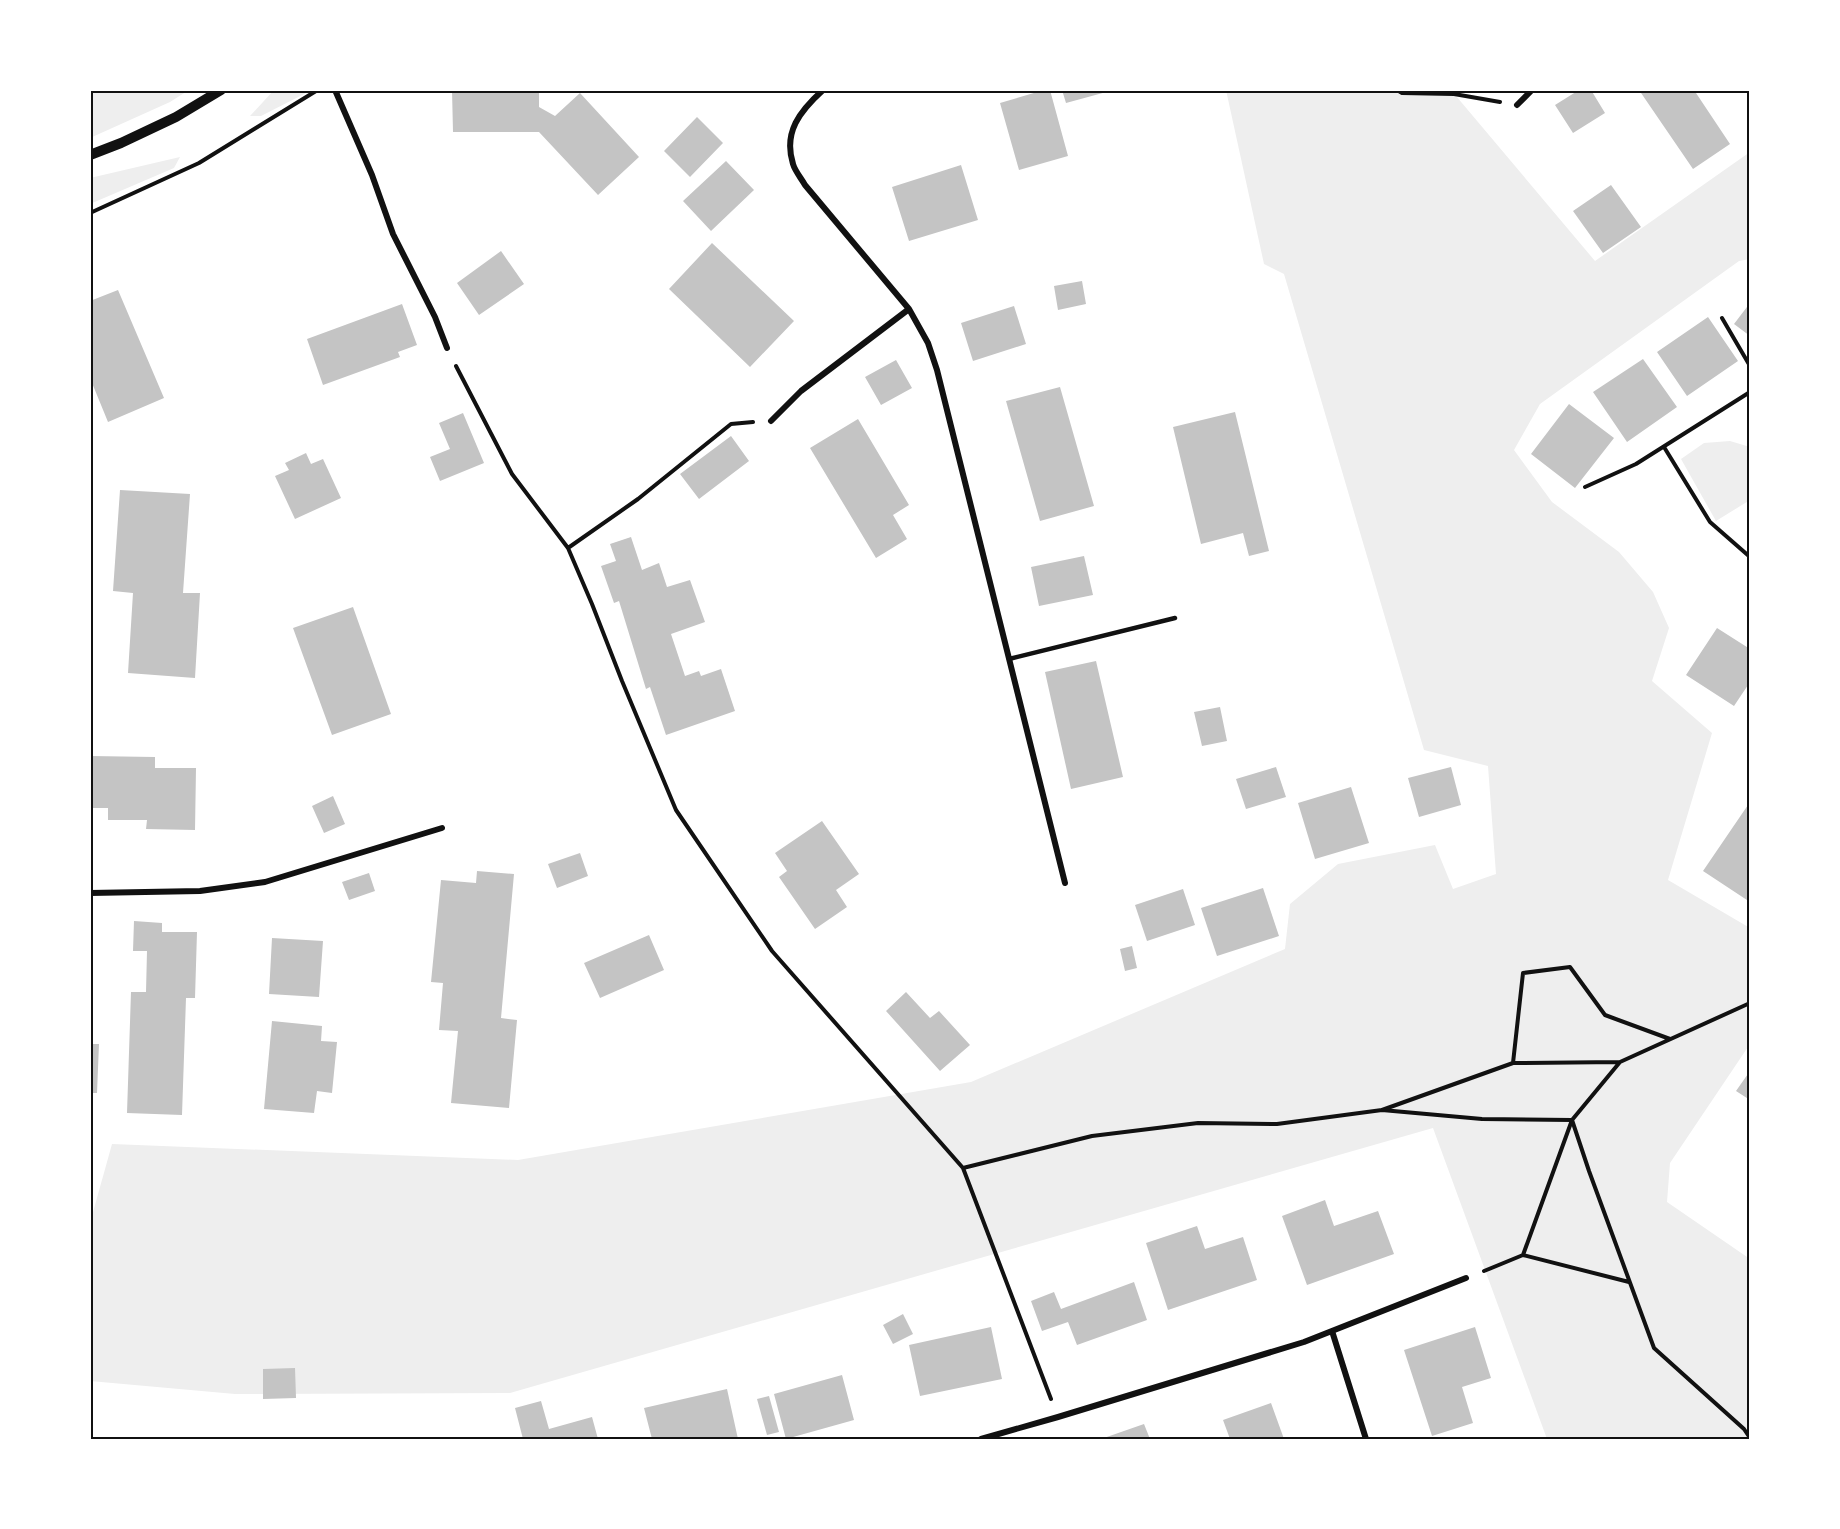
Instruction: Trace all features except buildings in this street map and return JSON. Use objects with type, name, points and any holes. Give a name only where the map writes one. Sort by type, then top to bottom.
[{"type":"street","points":[[90,155],[176,117],[221,90]]},
{"type":"street","points":[[335,90],[372,175],[393,234],[435,317],[447,348]]},
{"type":"street","points":[[823,90],[809,103],[793,127],[790,145],[794,166],[805,185],[909,309],[928,343],[937,370],[1065,883]]},
{"type":"street","points":[[1517,105],[1532,90]]},
{"type":"street","points":[[771,421],[801,391],[909,309]]},
{"type":"street","points":[[90,893],[200,891],[265,882],[442,828]]},
{"type":"street","points":[[981,1439],[1304,1342],[1466,1278]]},
{"type":"street","points":[[1332,1331],[1366,1439]]},
{"type":"lane","points":[[1009,659],[1175,618]]},
{"type":"path","points":[[90,213],[199,163],[317,90]]},
{"type":"path","points":[[1397,90],[1402,93],[1454,94],[1517,105]]},
{"type":"path","points":[[1722,318],[1750,366]]},
{"type":"path","points":[[447,348],[512,474],[568,548],[676,810],[772,951],[963,1168],[1058,1417]]},
{"type":"path","points":[[1584,488],[1636,464],[1750,392]]},
{"type":"path","points":[[568,548],[638,499],[731,424],[771,421]]},
{"type":"path","points":[[1664,447],[1710,522],[1750,557]]},
{"type":"path","points":[[1514,1063],[1523,973],[1570,967],[1605,1015],[1671,1039]]},
{"type":"path","points":[[963,1168],[1092,1136],[1198,1123],[1277,1125],[1382,1110],[1514,1063],[1620,1062],[1750,1003]]},
{"type":"path","points":[[1523,1255],[1572,1120],[1620,1062]]},
{"type":"path","points":[[1382,1110],[1482,1119],[1572,1120]]},
{"type":"path","points":[[1572,1120],[1654,1348],[1744,1429],[1750,1438]]},
{"type":"path","points":[[1466,1278],[1523,1255],[1630,1283]]},
{"type":"shaded area","points":[[90,90],[189,90],[170,102],[90,138]]},
{"type":"shaded area","points":[[274,90],[312,90],[261,116],[250,116]]},
{"type":"shaded area","points":[[1226,90],[1451,90],[1595,261],[1750,152],[1750,259],[1739,261],[1540,404],[1514,450],[1552,502],[1619,552],[1653,592],[1669,628],[1652,681],[1712,733],[1668,880],[1750,928],[1750,1044],[1670,1163],[1667,1202],[1750,1259],[1750,1439],[1547,1439],[1433,1128],[510,1393],[235,1394],[90,1381],[90,1223],[112,1144],[518,1160],[971,1082],[1285,949],[1290,904],[1338,864],[1435,845],[1453,889],[1496,874],[1488,766],[1424,750],[1284,274],[1264,264]]},
{"type":"shaded area","points":[[180,157],[174,168],[90,204],[90,178]]},
{"type":"shaded area","points":[[1730,441],[1750,447],[1750,500],[1716,521],[1681,459],[1704,443]]}]
